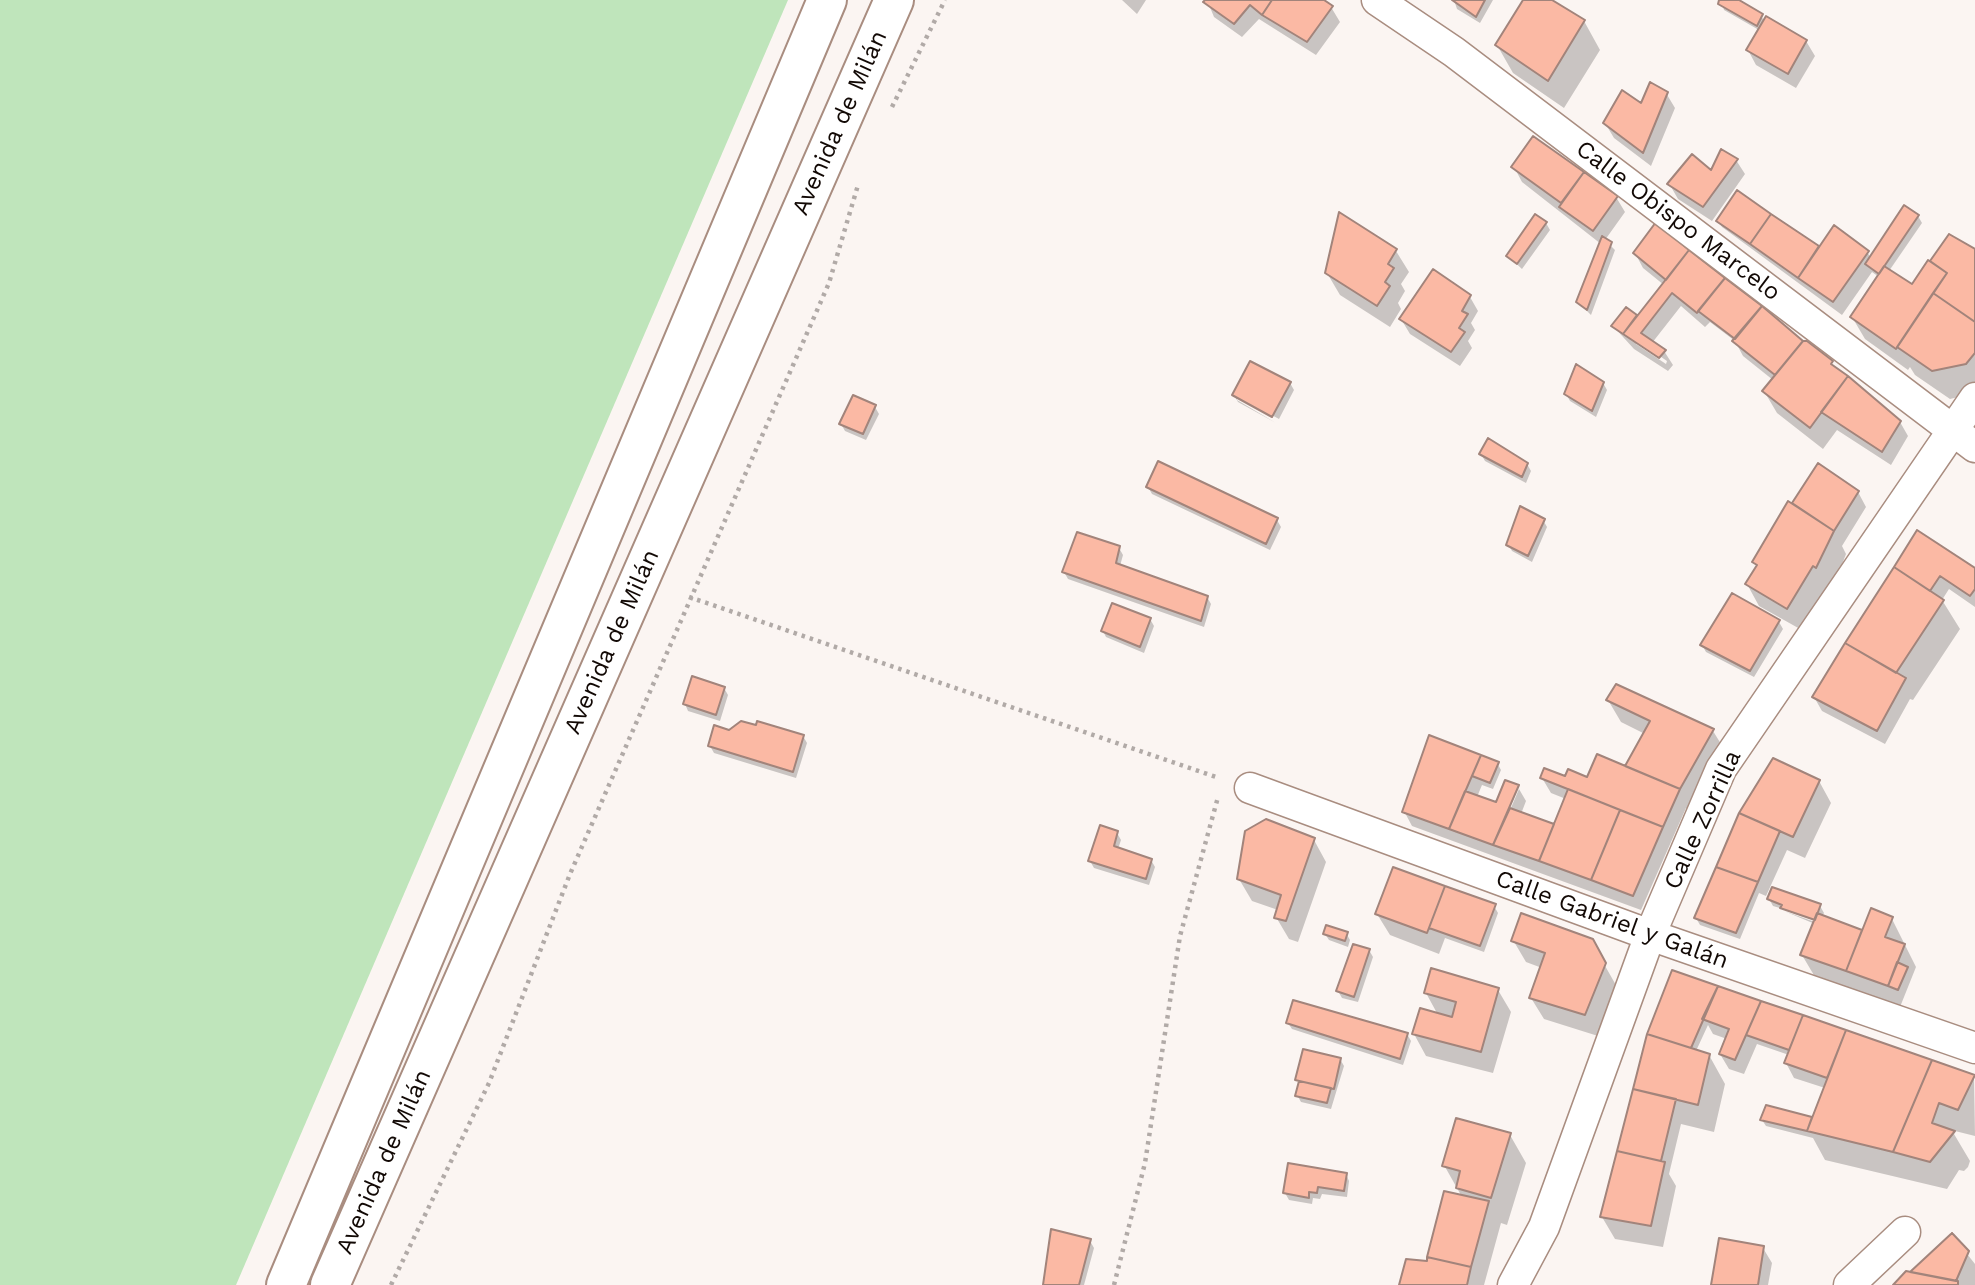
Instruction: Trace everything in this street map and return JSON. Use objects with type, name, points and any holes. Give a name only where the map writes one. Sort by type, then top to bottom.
[{"type":"street","name":"Avenida de Milán","points":[[286,1285],[827,0]]},
{"type":"street","name":"Avenida de Milán","points":[[330,1285],[894,0]]},
{"type":"street","name":"Calle Obispo Marcelo","points":[[1377,0],[1454,52],[1964,437]]},
{"type":"street","name":"Calle Zorrilla","points":[[1513,1285],[1544,1227],[1650,935],[1721,769],[1964,437],[1975,398]]},
{"type":"street","name":"Calle Gabriel y Galán","points":[[1236,784],[1650,935],[1975,1048]]},
{"type":"street","points":[[1849,1285],[1905,1232]]},
{"type":"path","points":[[887,117],[946,0]]},
{"type":"path","points":[[391,1285],[489,1083],[570,874],[828,282],[860,177]]},
{"type":"path","points":[[689,597],[1236,784],[1180,936],[1145,1163],[1114,1285]]},
{"type":"green space","points":[[0,0],[788,0],[236,1285],[0,1285]]},
{"type":"building","points":[[1272,0],[1262,15],[1250,5],[1234,24],[1203,2]]},
{"type":"building","points":[[1272,0],[1324,0],[1333,6],[1307,42],[1262,15]]},
{"type":"building","points":[[1452,0],[1485,0],[1476,17]]},
{"type":"building","points":[[1523,0],[1552,0],[1585,20],[1548,81],[1495,45]]},
{"type":"building","points":[[1719,0],[1739,0],[1763,14],[1757,26],[1718,4]]},
{"type":"building","points":[[1766,16],[1807,40],[1788,74],[1746,50]]},
{"type":"building","points":[[1650,82],[1668,92],[1643,153],[1603,123],[1622,90],[1641,103]]},
{"type":"building","points":[[1533,136],[1584,172],[1561,203],[1511,167]]},
{"type":"building","points":[[1721,149],[1738,159],[1703,207],[1667,184],[1692,154],[1711,170]]},
{"type":"building","points":[[1584,172],[1618,196],[1593,231],[1559,207]]},
{"type":"building","points":[[1737,190],[1771,214],[1750,244],[1716,221]]},
{"type":"building","points":[[1904,205],[1919,215],[1879,274],[1865,264]]},
{"type":"building","points":[[1339,212],[1397,249],[1388,264],[1394,268],[1385,282],[1390,286],[1377,306],[1325,273]]},
{"type":"building","points":[[1535,214],[1547,222],[1517,264],[1506,256]]},
{"type":"building","points":[[1771,214],[1819,246],[1798,278],[1750,244]]},
{"type":"building","points":[[1656,222],[1689,250],[1666,280],[1633,253]]},
{"type":"building","points":[[1834,225],[1869,251],[1833,302],[1798,278]]},
{"type":"building","points":[[1949,234],[1975,249],[1975,322],[1933,293],[1947,273],[1930,261]]},
{"type":"building","points":[[1602,236],[1612,242],[1587,310],[1576,302]]},
{"type":"building","points":[[1689,250],[1725,278],[1697,313],[1672,293],[1641,333],[1666,350],[1659,358],[1623,334]]},
{"type":"building","points":[[1928,260],[1947,273],[1896,349],[1850,317],[1884,266],[1912,284]]},
{"type":"building","points":[[1433,269],[1471,295],[1462,311],[1468,314],[1459,328],[1465,332],[1451,352],[1399,319]]},
{"type":"building","points":[[1725,278],[1762,306],[1735,339],[1698,311]]},
{"type":"building","points":[[1933,293],[1975,322],[1975,353],[1966,364],[1932,371],[1897,347]]},
{"type":"building","points":[[1762,306],[1803,341],[1775,375],[1732,341]]},
{"type":"building","points":[[1626,307],[1637,315],[1623,334],[1611,326]]},
{"type":"building","points":[[1803,341],[1807,341],[1833,361],[1831,364],[1848,376],[1810,428],[1762,391]]},
{"type":"building","points":[[1250,361],[1291,382],[1272,417],[1232,395]]},
{"type":"building","points":[[1576,364],[1604,382],[1592,411],[1564,394]]},
{"type":"building","points":[[1848,376],[1901,421],[1882,452],[1821,412]]},
{"type":"building","points":[[853,395],[876,405],[863,434],[839,424]]},
{"type":"building","points":[[1488,438],[1528,463],[1522,477],[1479,454]]},
{"type":"building","points":[[1158,461],[1278,518],[1266,544],[1146,487]]},
{"type":"building","points":[[1818,463],[1859,491],[1834,531],[1792,503]]},
{"type":"building","points":[[1788,501],[1834,531],[1816,568],[1813,566],[1787,609],[1745,584],[1757,565],[1752,562]]},
{"type":"building","points":[[1520,506],[1545,519],[1528,556],[1506,545]]},
{"type":"building","points":[[1917,530],[1975,568],[1975,589],[1970,596],[1940,576],[1930,591],[1894,567]]},
{"type":"building","points":[[1077,532],[1120,546],[1116,563],[1208,596],[1201,621],[1062,572]]},
{"type":"building","points":[[1894,567],[1944,600],[1896,673],[1845,643]]},
{"type":"building","points":[[1732,593],[1780,620],[1750,671],[1700,645]]},
{"type":"building","points":[[1112,603],[1151,618],[1140,647],[1101,631]]},
{"type":"building","points":[[1845,643],[1906,678],[1877,731],[1812,697]]},
{"type":"building","points":[[692,676],[725,687],[716,715],[683,704]]},
{"type":"building","points":[[1616,684],[1714,729],[1680,789],[1625,766],[1650,721],[1606,700]]},
{"type":"building","points":[[741,721],[756,725],[757,721],[804,735],[793,772],[708,746],[714,725],[729,730]]},
{"type":"building","points":[[1429,735],[1481,755],[1449,829],[1402,812]]},
{"type":"building","points":[[1597,754],[1680,789],[1663,827],[1540,778],[1544,768],[1565,776],[1568,769],[1587,777]]},
{"type":"building","points":[[1481,755],[1499,762],[1490,783],[1472,776]]},
{"type":"building","points":[[1773,758],[1820,780],[1793,837],[1739,813]]},
{"type":"building","points":[[1505,780],[1519,785],[1493,845],[1449,829],[1465,791],[1496,802]]},
{"type":"building","points":[[1568,789],[1620,810],[1591,880],[1539,861]]},
{"type":"building","points":[[1510,808],[1554,824],[1539,861],[1493,845]]},
{"type":"building","points":[[1620,810],[1663,827],[1633,896],[1591,880]]},
{"type":"building","points":[[1739,813],[1780,831],[1758,882],[1716,867]]},
{"type":"building","points":[[1266,819],[1315,838],[1286,921],[1274,918],[1281,895],[1237,879],[1245,831]]},
{"type":"building","points":[[1100,825],[1118,831],[1114,846],[1152,859],[1146,879],[1088,861]]},
{"type":"building","points":[[1393,867],[1445,886],[1427,933],[1375,914]]},
{"type":"building","points":[[1716,867],[1758,882],[1736,933],[1694,918]]},
{"type":"building","points":[[1445,886],[1496,904],[1480,946],[1429,928]]},
{"type":"building","points":[[1772,887],[1821,904],[1815,920],[1780,908],[1782,905],[1767,899]]},
{"type":"building","points":[[1871,908],[1893,917],[1885,937],[1905,944],[1888,986],[1846,971]]},
{"type":"building","points":[[1521,913],[1593,939],[1606,963],[1585,1015],[1529,998],[1545,953],[1511,941]]},
{"type":"building","points":[[1817,913],[1862,930],[1846,971],[1800,955]]},
{"type":"building","points":[[1326,925],[1348,932],[1345,941],[1323,934]]},
{"type":"building","points":[[1353,944],[1370,949],[1354,997],[1336,991]]},
{"type":"building","points":[[1897,962],[1908,967],[1898,990],[1888,986]]},
{"type":"building","points":[[1431,968],[1499,988],[1481,1052],[1412,1034],[1420,1008],[1452,1017],[1456,1002],[1424,993]]},
{"type":"building","points":[[1672,970],[1718,986],[1691,1048],[1647,1034]]},
{"type":"building","points":[[1718,986],[1761,1001],[1735,1060],[1719,1054],[1729,1029],[1702,1019]]},
{"type":"building","points":[[1293,1000],[1408,1033],[1400,1059],[1286,1023]]},
{"type":"building","points":[[1761,1001],[1803,1015],[1789,1050],[1746,1035]]},
{"type":"building","points":[[1803,1015],[1846,1030],[1827,1078],[1784,1063]]},
{"type":"building","points":[[1846,1030],[1932,1060],[1893,1152],[1807,1131]]},
{"type":"building","points":[[1647,1034],[1710,1054],[1698,1105],[1633,1089]]},
{"type":"building","points":[[1303,1049],[1341,1058],[1334,1089],[1295,1080]]},
{"type":"building","points":[[1932,1060],[1975,1075],[1958,1110],[1939,1103],[1932,1123],[1955,1131],[1930,1162],[1893,1152]]},
{"type":"building","points":[[1299,1081],[1331,1088],[1327,1103],[1295,1096]]},
{"type":"building","points":[[1633,1089],[1676,1099],[1661,1161],[1617,1151]]},
{"type":"building","points":[[1766,1105],[1812,1117],[1807,1131],[1760,1120]]},
{"type":"building","points":[[1456,1118],[1511,1133],[1491,1198],[1456,1188],[1460,1171],[1442,1166]]},
{"type":"building","points":[[1617,1151],[1665,1162],[1651,1226],[1600,1217]]},
{"type":"building","points":[[1288,1163],[1347,1173],[1344,1191],[1318,1187],[1317,1193],[1309,1192],[1309,1198],[1283,1193]]},
{"type":"building","points":[[1444,1191],[1489,1201],[1471,1267],[1427,1257]]},
{"type":"building","points":[[1051,1229],[1091,1239],[1079,1285],[1043,1285]]},
{"type":"building","points":[[1952,1233],[1969,1251],[1956,1281],[1910,1272]]},
{"type":"building","points":[[1719,1238],[1764,1246],[1758,1285],[1711,1285]]},
{"type":"building","points":[[1427,1257],[1471,1267],[1467,1285],[1399,1285],[1406,1259],[1427,1261]]},
{"type":"building","points":[[1906,1271],[1958,1281],[1958,1285],[1893,1285]]}]
